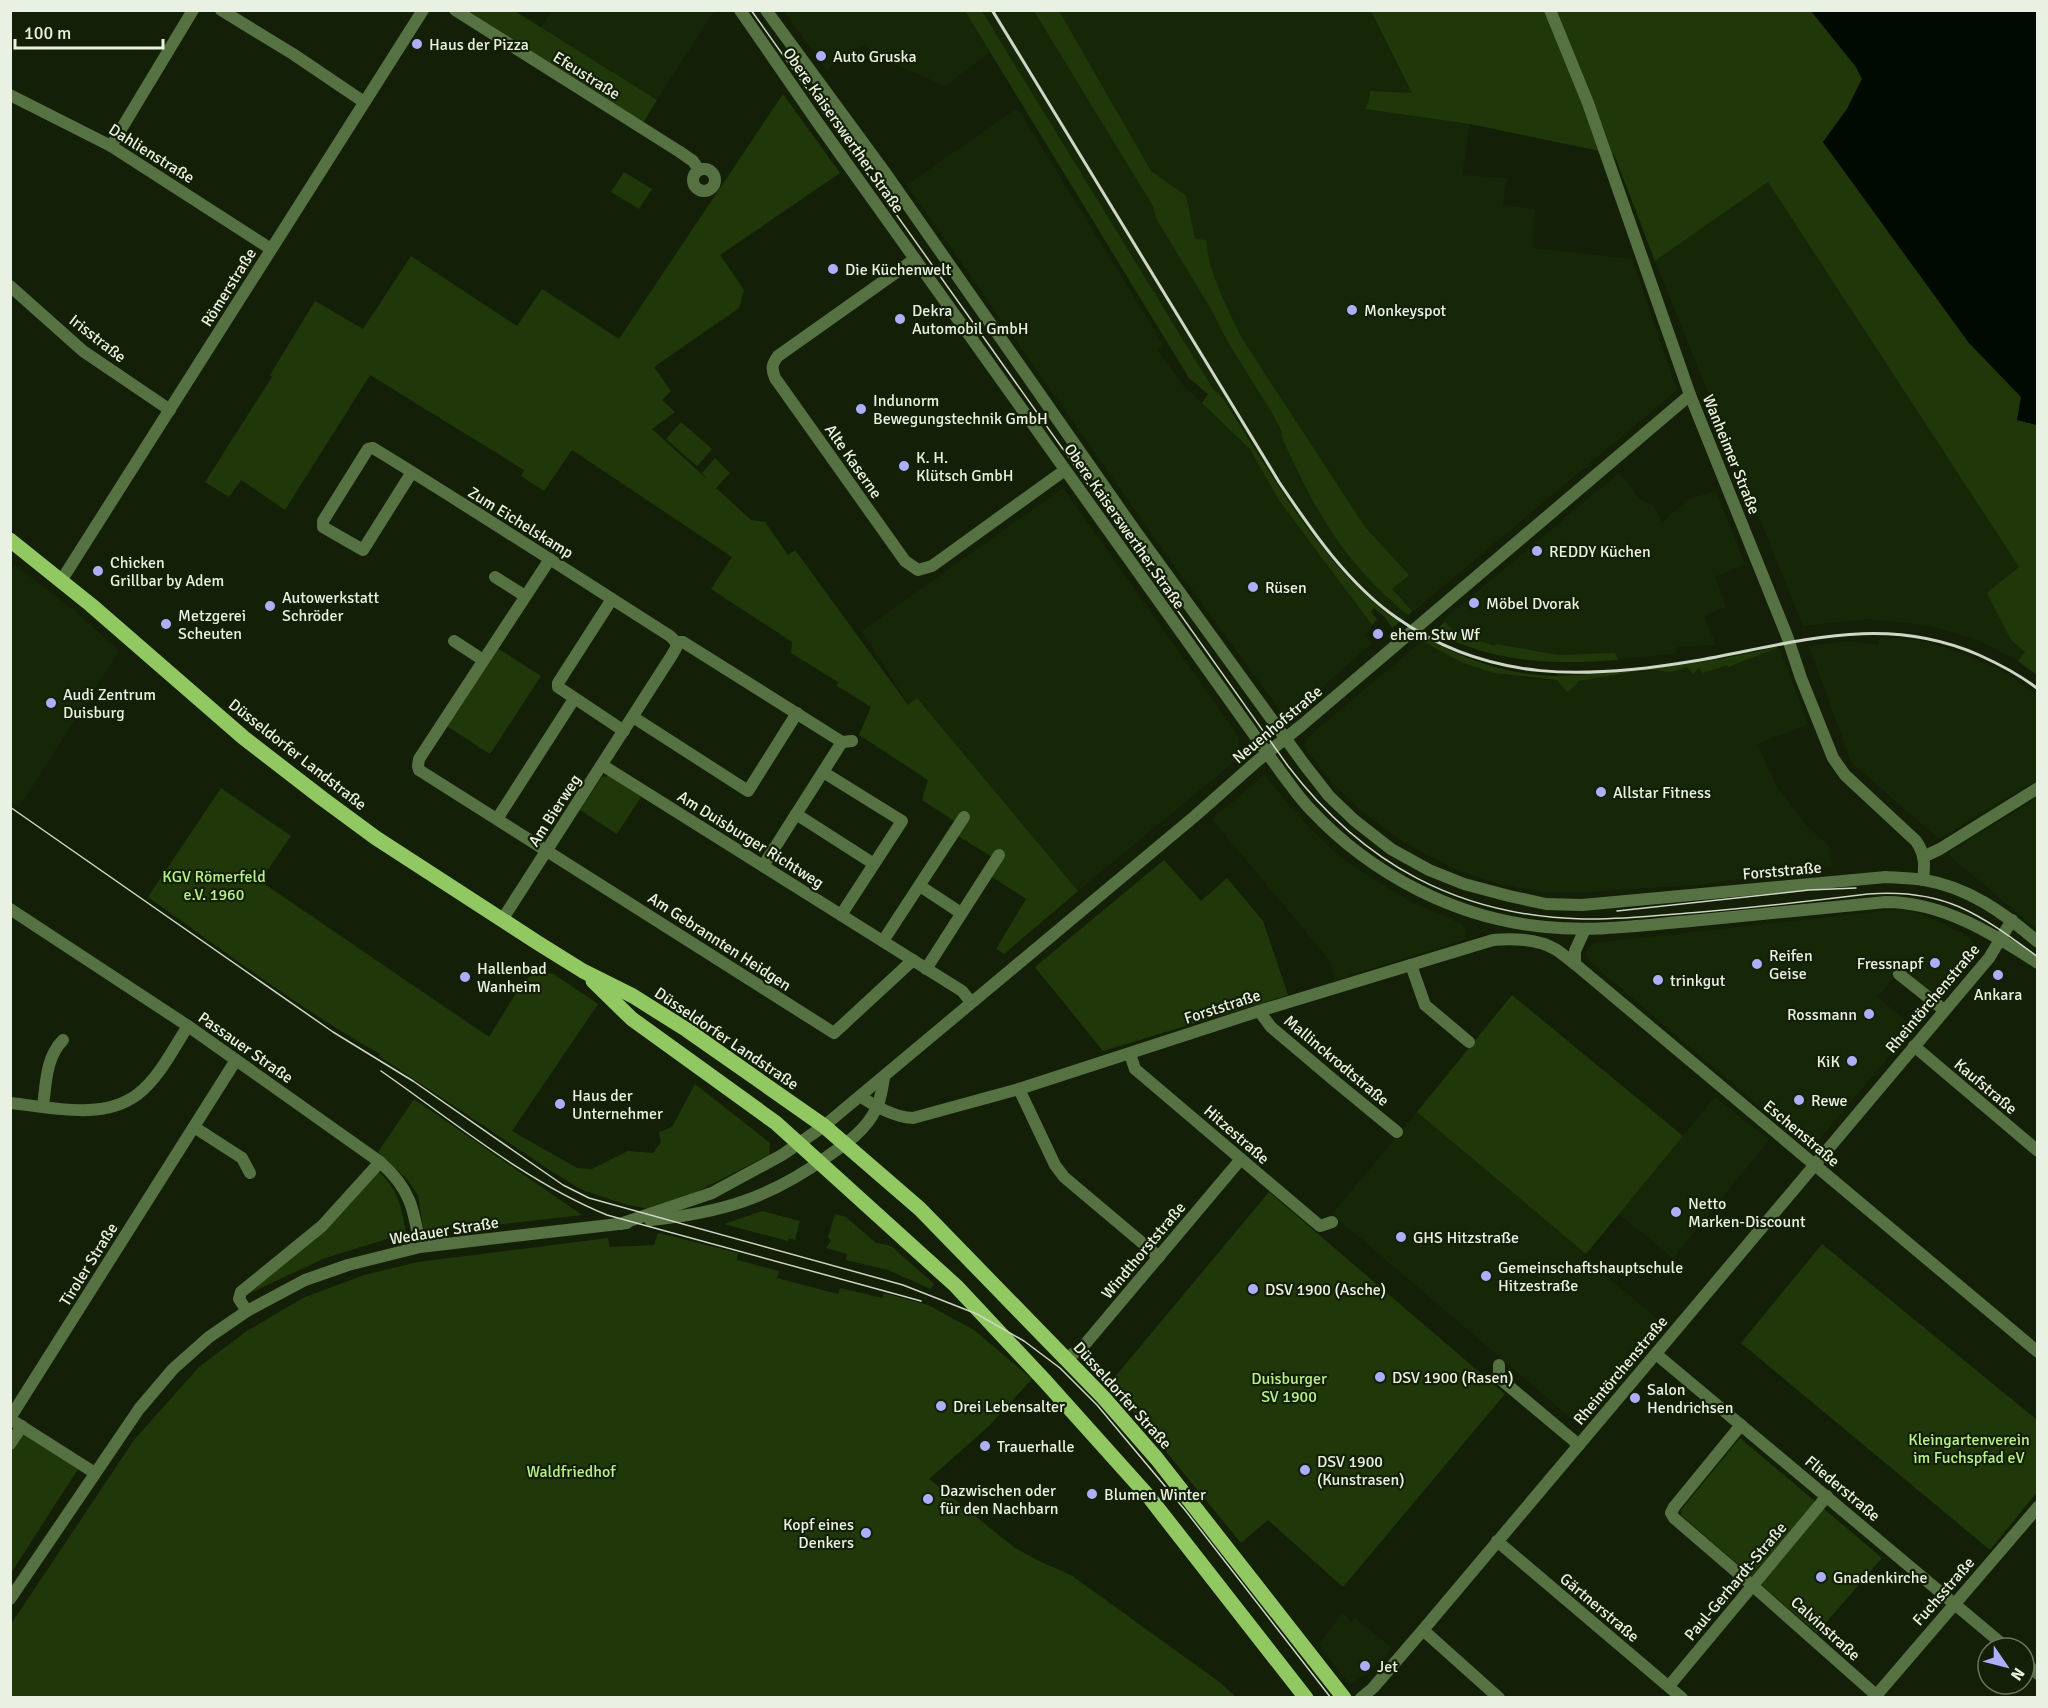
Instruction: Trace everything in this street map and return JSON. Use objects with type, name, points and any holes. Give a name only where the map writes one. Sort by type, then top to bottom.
[{"type":"main road","name":"Düsseldorfer Landstraße","points":[[13,547],[91,605],[244,738],[376,838],[583,971],[633,996],[687,1030],[824,1126],[846,1144]]},
{"type":"main road","name":"Düsseldorfer Landstraße","points":[[583,971],[632,1019],[777,1123],[820,1162]]},
{"type":"main road","name":"Düsseldorfer Straße","points":[[846,1144],[920,1209],[1103,1397],[1157,1459],[1344,1698]]},
{"type":"main road","points":[[820,1162],[956,1286],[1053,1389],[1149,1497],[1306,1698]]},
{"type":"street","points":[[111,146],[193,10]]},
{"type":"street","points":[[221,10],[293,54],[364,102]]},
{"type":"street","name":"Römerstraße","points":[[61,581],[423,10]]},
{"type":"street","name":"Efeustraße","points":[[455,10],[680,152],[693,161],[699,170]]},
{"type":"street","name":"Obere Kaiserswerther Straße","points":[[740,10],[1266,753],[1310,810],[1344,841],[1404,883],[1450,904],[1508,922],[1585,929]]},
{"type":"street","name":"Obere Kaiserswerther Straße","points":[[766,10],[884,171],[1143,541],[1329,796],[1354,820],[1391,849],[1429,870],[1464,884],[1546,904]]},
{"type":"street","name":"Wanheimer Straße","points":[[1550,10],[1588,104],[1690,395],[1790,642],[1801,678],[1833,758],[1845,775],[1916,841],[1922,850],[1923,857]]},
{"type":"street","name":"Dahlienstraße","points":[[10,95],[111,146],[271,249]]},
{"type":"street","name":"Alte Kaserne","points":[[915,259],[778,356],[773,362],[772,370],[775,378],[838,467],[905,561],[918,570],[932,566],[1065,470]]},
{"type":"street","name":"Irisstraße","points":[[10,286],[83,351],[170,410]]},
{"type":"street","name":"Neuenhofstraße","points":[[800,1143],[884,1078],[1690,395]]},
{"type":"street","name":"Zum Eichelskamp","points":[[412,472],[363,550],[323,527],[323,521],[369,448],[373,448],[412,472],[550,559],[670,636],[675,642],[683,642],[847,742],[823,772],[763,866]]},
{"type":"street","name":"Am Gebrannten Heidgen","points":[[550,559],[419,759],[418,766],[421,772],[834,1033],[913,960]]},
{"type":"street","points":[[495,577],[525,596]]},
{"type":"street","points":[[612,599],[558,683],[558,687],[624,731]]},
{"type":"street","points":[[454,641],[483,660]]},
{"type":"street","name":"Am Bierweg","points":[[502,920],[675,650],[675,642]]},
{"type":"street","points":[[497,819],[574,699]]},
{"type":"street","points":[[633,717],[748,791],[797,713]]},
{"type":"street","name":"Am Duisburger Richtweg","points":[[602,765],[962,991],[971,1002]]},
{"type":"street","points":[[823,772],[902,821],[841,915]]},
{"type":"street","points":[[1923,879],[1923,857],[1940,849],[2037,788]]},
{"type":"street","points":[[796,814],[874,864]]},
{"type":"street","points":[[883,941],[964,817]]},
{"type":"street","points":[[926,969],[999,855]]},
{"type":"street","name":"Forststraße","points":[[1546,904],[1582,905],[1886,877],[1923,879],[1945,885],[1973,896],[2012,920]]},
{"type":"street","points":[[920,886],[961,913]]},
{"type":"street","points":[[1575,964],[1575,951],[1585,929],[1899,902],[1929,906],[1957,917],[2037,963]]},
{"type":"street","name":"Passauer Straße","points":[[10,909],[188,1026],[380,1162],[394,1174],[407,1192],[414,1209],[420,1247]]},
{"type":"street","points":[[2012,920],[2037,942]]},
{"type":"street","name":"Rheintörchenstraße","points":[[1361,1698],[1379,1681],[1423,1630],[1989,958],[2012,920]]},
{"type":"street","name":"Forststraße","points":[[877,1108],[901,1117],[913,1118],[1019,1089],[1259,1011],[1493,940],[1507,938],[1542,943],[1555,949],[1575,964]]},
{"type":"street","name":"Eschenstraße","points":[[1575,964],[2037,1352]]},
{"type":"street","points":[[1411,965],[1425,1005],[1469,1042]]},
{"type":"street","points":[[1899,974],[1944,1010]]},
{"type":"street","name":"Mallinckrodtstraße","points":[[1259,1011],[1279,1034],[1397,1132]]},
{"type":"street","points":[[10,1103],[84,1110],[103,1109],[122,1104],[138,1094],[153,1078],[188,1026]]},
{"type":"street","points":[[43,1106],[51,1057],[55,1048],[63,1040]]},
{"type":"street","name":"Kaufstraße","points":[[1914,1046],[2037,1152]]},
{"type":"street","name":"Hitzestraße","points":[[1130,1054],[1135,1069],[1320,1226],[1332,1222]]},
{"type":"street","name":"Tiroler Straße","points":[[10,1418],[236,1060]]},
{"type":"street","points":[[846,1144],[861,1132],[877,1108],[884,1078]]},
{"type":"street","points":[[1019,1089],[1055,1165],[1064,1177],[1159,1257]]},
{"type":"street","points":[[861,1097],[877,1108]]},
{"type":"street","points":[[194,1127],[242,1158],[250,1173]]},
{"type":"street","name":"Wedauer Straße","points":[[620,1224],[712,1192],[757,1170],[800,1143]]},
{"type":"street","name":"Wedauer Straße","points":[[10,1599],[139,1409],[173,1369],[209,1337],[247,1311],[305,1280],[348,1265],[420,1247],[687,1216],[736,1205],[778,1187],[846,1144]]},
{"type":"street","name":"Windthorststraße","points":[[1066,1358],[1082,1349],[1241,1159]]},
{"type":"street","points":[[247,1311],[239,1299],[241,1292],[322,1226],[380,1162]]},
{"type":"street","name":"Fliederstraße","points":[[1656,1354],[1993,1636]]},
{"type":"street","points":[[1499,1365],[1499,1378],[1579,1444]]},
{"type":"street","points":[[10,1418],[95,1473]]},
{"type":"street","name":"Calvinstraße","points":[[1741,1425],[1671,1513],[1875,1696]]},
{"type":"street","points":[[10,1444],[22,1426]]},
{"type":"street","name":"Paul-Gerhardt-Straße","points":[[1669,1686],[1827,1496]]},
{"type":"street","name":"Fuchsstraße","points":[[1875,1696],[2037,1507]]},
{"type":"street","name":"Gärtnerstraße","points":[[1497,1541],[1682,1698]]},
{"type":"street","points":[[1423,1630],[1499,1698]]},
{"type":"shaded area","points":[[552,11],[717,11],[712,14],[657,100],[541,27]]},
{"type":"shaded area","points":[[784,11],[965,11],[990,52],[945,86],[874,55],[865,44],[826,70]]},
{"type":"shaded area","points":[[982,11],[1371,11],[1413,94],[1369,100],[1365,109],[1470,124],[1462,175],[1507,178],[1503,205],[1535,209],[1533,248],[1632,259],[1677,390],[1396,626],[1364,601],[1321,556],[1372,625],[1365,635],[1372,643],[1294,712],[1282,713],[1168,557],[907,185],[1014,110],[1020,112],[1164,346],[1158,351],[1183,385],[1202,403],[1212,389]]},
{"type":"shaded area","points":[[1811,11],[2037,11],[2037,425],[2017,420],[2021,397],[1969,343],[1823,142],[1847,109],[1862,79],[1856,67]]},
{"type":"shaded area","points":[[1768,182],[2019,567],[2011,640],[2025,652],[2018,661],[1975,639],[1927,625],[1867,619],[1803,626],[1655,261]]},
{"type":"shaded area","points":[[1619,473],[1641,500],[1653,505],[1662,522],[1688,499],[1716,491],[1745,564],[1715,577],[1726,607],[1704,616],[1716,645],[1678,647],[1675,654],[1616,659],[1615,655],[1572,659],[1504,650],[1456,636],[1442,621]]},
{"type":"shaded area","points":[[1063,488],[1239,737],[1236,760],[1078,891],[917,698],[909,706],[862,631]]},
{"type":"shaded area","points":[[15,565],[70,607],[119,651],[19,807],[10,801],[10,572]]},
{"type":"shaded area","points":[[1879,638],[1917,640],[1948,648],[2000,669],[2037,695],[2037,780],[1939,839],[1851,762],[1809,646],[1849,641],[1879,645]]},
{"type":"shaded area","points":[[1422,641],[1463,663],[1494,673],[1562,681],[1722,662],[1779,647],[1808,724],[1757,744],[1777,787],[1806,825],[1829,846],[1833,866],[1698,885],[1588,892],[1543,892],[1500,884],[1459,871],[1403,842],[1364,813],[1333,784],[1305,748],[1307,738]]},
{"type":"shaded area","points":[[1264,775],[1305,823],[1338,855],[1411,902],[1460,923],[1465,929],[1465,937],[1461,941],[1335,980],[1330,961],[1212,819]]},
{"type":"shaded area","points":[[2037,798],[2037,930],[1949,855],[1951,851]]},
{"type":"shaded area","points":[[1900,909],[1921,914],[1942,923],[1968,937],[1974,942],[1975,949],[1970,960],[1938,999],[1895,977],[1877,997],[1914,1027],[1812,1148],[1808,1148],[1590,962],[1586,956],[1587,950],[1594,943]]},
{"type":"shaded area","points":[[1715,1097],[1769,1140],[1673,1258],[1619,1214]]},
{"type":"shaded area","name":"Gemeinschaftshauptschule Hitzestraße","points":[[1417,1112],[1586,1254],[1583,1257],[1666,1326],[1580,1426],[1332,1214]]},
{"type":"shaded area","points":[[1342,1613],[1351,1622],[1355,1618],[1392,1648],[1376,1666],[1350,1685],[1318,1643]]},
{"type":"green space","points":[[463,11],[515,11],[657,100],[643,123]]},
{"type":"green space","points":[[965,11],[982,11],[1213,389],[1222,397],[1279,488],[1323,548],[1346,575],[1399,622],[1392,628],[1384,616],[1374,608],[1371,612],[1377,620],[1372,625],[1279,500],[1250,449],[1202,403],[1208,394],[1189,378]]},
{"type":"green space","points":[[1034,11],[1059,11],[1151,171],[1186,196],[1195,239],[1206,240],[1210,265],[1241,337],[1365,527],[1409,575],[1392,589],[1412,611],[1408,615],[1366,576],[1319,512],[1294,464],[1271,411],[1156,218],[1153,206]]},
{"type":"green space","points":[[1371,11],[1811,11],[1856,67],[1862,79],[1847,109],[1823,142],[1969,343],[2022,397],[2017,420],[2037,425],[2037,675],[2018,661],[2025,652],[2011,640],[1987,593],[2019,567],[1768,182],[1655,261],[1614,154],[1470,124],[1365,109],[1370,91],[1412,93]]},
{"type":"green space","points":[[783,94],[840,173],[720,255],[744,290],[739,308],[654,367],[671,391],[662,400],[675,412],[652,429],[708,480],[702,473],[715,458],[730,473],[716,488],[751,520],[765,522],[788,555],[795,550],[908,705],[917,698],[1078,891],[1004,954],[996,949],[1026,899],[992,877],[994,858],[958,836],[956,822],[922,800],[928,780],[859,735],[871,707],[837,686],[838,682],[791,653],[792,642],[711,589],[732,557],[572,450],[544,491],[521,476],[524,470],[370,375],[285,510],[241,480],[229,497],[205,482],[272,377],[270,375],[315,301],[363,329],[411,256],[517,326],[542,289],[619,339]]},
{"type":"green space","points":[[624,172],[652,189],[639,209],[611,192]]},
{"type":"green space","points":[[681,422],[712,449],[697,466],[666,439]]},
{"type":"green space","points":[[1445,622],[1456,634],[1461,631],[1467,637],[1495,646],[1496,644],[1558,655],[1615,653],[1618,660],[1570,662],[1500,656],[1456,642],[1434,631]]},
{"type":"green space","points":[[1426,638],[1455,653],[1503,669],[1553,676],[1596,674],[1674,665],[1777,648],[1728,667],[1727,665],[1703,673],[1699,668],[1693,674],[1687,667],[1671,672],[1637,671],[1578,681],[1567,692],[1557,680],[1494,673],[1463,663],[1422,641]]},
{"type":"green space","points":[[497,648],[541,676],[490,754],[447,726]]},
{"type":"green space","points":[[609,776],[641,797],[617,834],[580,810],[602,777]]},
{"type":"green space","name":"KGV Römerfeld e.V. 1960","points":[[221,788],[291,836],[260,881],[489,1037],[523,982],[532,975],[552,973],[598,1004],[512,1131],[577,1168],[592,1169],[628,1151],[653,1153],[661,1142],[659,1132],[672,1127],[695,1084],[770,1143],[769,1155],[678,1200],[649,1209],[624,1204],[580,1189],[379,1056],[380,1054],[291,999],[148,897]]},
{"type":"green space","points":[[1164,860],[1201,901],[1227,878],[1263,921],[1288,995],[1103,1051],[1035,967]]},
{"type":"green space","points":[[1512,995],[1683,1136],[1586,1254],[1417,1112]]},
{"type":"green space","points":[[414,1099],[582,1215],[424,1233],[418,1195],[407,1179],[378,1152]]},
{"type":"green space","points":[[377,1170],[390,1184],[398,1198],[406,1233],[325,1258],[244,1296]]},
{"type":"green space","name":"Duisburger SV 1900","points":[[1269,1192],[1505,1394],[1343,1587],[1268,1520],[1241,1543],[1109,1384]]},
{"type":"green space","points":[[762,1211],[800,1221],[795,1240],[789,1238],[788,1241],[724,1224]]},
{"type":"green space","points":[[835,1214],[846,1217],[876,1243],[891,1246],[934,1284],[931,1289],[888,1270],[846,1260],[847,1254],[826,1248],[831,1241],[828,1237]]},
{"type":"green space","name":"Waldfriedhof","points":[[658,1233],[738,1253],[737,1260],[779,1271],[777,1278],[838,1294],[840,1288],[882,1298],[884,1293],[928,1305],[974,1330],[1032,1379],[989,1426],[929,1479],[1015,1548],[1071,1575],[1218,1681],[1236,1697],[11,1697],[11,1624],[134,1440],[199,1367],[247,1331],[303,1298],[364,1275],[418,1262],[608,1238],[610,1247],[654,1245]]},
{"type":"green space","name":"Kleingartenverein im Fuchspfad eV","points":[[1822,1244],[2037,1420],[2037,1492],[1990,1550],[1741,1343]]},
{"type":"green space","points":[[22,1433],[78,1469],[11,1573],[11,1452]]},
{"type":"green space","points":[[1740,1438],[1882,1558],[1817,1633],[1681,1515],[1681,1510]]},
{"type":"tram line","points":[[751,10],[1288,766],[1317,801],[1348,831],[1381,857],[1417,878],[1455,895],[1495,908],[1538,916],[1583,919],[1627,918],[1868,894],[1918,895],[1939,900],[1978,916],[2038,957]]},
{"type":"tram line","points":[[10,807],[333,1032],[413,1081],[563,1185],[589,1198],[903,1285],[977,1314],[1024,1341],[1060,1368],[1097,1405],[1185,1510],[1331,1698]]},
{"type":"tram line","points":[[1617,911],[1809,890],[1856,888]]},
{"type":"tram line","points":[[381,1071],[519,1168],[548,1186],[607,1215],[921,1301]]},
{"type":"railway","points":[[992,10],[1279,482],[1332,556],[1363,589],[1397,618],[1432,639],[1467,655],[1503,665],[1540,671],[1616,671],[1694,661],[1802,640],[1872,634],[1907,635],[1943,642],[1979,655],[2009,670],[2038,689]]},
{"type":"place","name":"Haus der Pizza","points":[[417,44]]},
{"type":"place","name":"Auto Gruska","points":[[821,56]]},
{"type":"place","name":"Die Küchenwelt","points":[[833,269]]},
{"type":"place","name":"Monkeyspot","points":[[1352,310]]},
{"type":"place","name":"Dekra Automobil GmbH","points":[[900,319]]},
{"type":"place","name":"Indunorm Bewegungstechnik GmbH","points":[[861,409]]},
{"type":"place","name":"K. H. Klütsch GmbH","points":[[904,466]]},
{"type":"place","name":"REDDY Küchen","points":[[1537,551]]},
{"type":"place","name":"Chicken Grillbar by Adem","points":[[98,571]]},
{"type":"place","name":"Rüsen","points":[[1253,587]]},
{"type":"place","name":"Möbel Dvorak","points":[[1474,603]]},
{"type":"place","name":"Autowerkstatt Schröder","points":[[270,606]]},
{"type":"place","name":"Metzgerei Scheuten","points":[[166,624]]},
{"type":"place","name":"ehem Stw Wf","points":[[1378,634]]},
{"type":"place","name":"Audi Zentrum Duisburg","points":[[51,703]]},
{"type":"place","name":"Allstar Fitness","points":[[1601,792]]},
{"type":"place","name":"Fressnapf","points":[[1935,963]]},
{"type":"place","name":"Reifen Geise","points":[[1757,964]]},
{"type":"place","name":"Ankara","points":[[1998,975]]},
{"type":"place","name":"Hallenbad Wanheim","points":[[465,977]]},
{"type":"place","name":"trinkgut","points":[[1658,980]]},
{"type":"place","name":"Rossmann","points":[[1869,1014]]},
{"type":"place","name":"KiK","points":[[1852,1061]]},
{"type":"place","name":"Rewe","points":[[1799,1100]]},
{"type":"place","name":"Haus der Unternehmer","points":[[560,1104]]},
{"type":"place","name":"Netto Marken-Discount","points":[[1676,1212]]},
{"type":"place","name":"GHS Hitzstraße","points":[[1401,1237]]},
{"type":"place","name":"Gemeinschaftshauptschule Hitzestraße","points":[[1486,1276]]},
{"type":"place","name":"DSV 1900 (Asche)","points":[[1253,1289]]},
{"type":"place","name":"DSV 1900 (Rasen)","points":[[1380,1377]]},
{"type":"place","name":"Salon Hendrichsen","points":[[1635,1398]]},
{"type":"place","name":"Drei Lebensalter","points":[[941,1406]]},
{"type":"place","name":"Trauerhalle","points":[[985,1446]]},
{"type":"place","name":"DSV 1900 (Kunstrasen)","points":[[1305,1470]]},
{"type":"place","name":"Blumen Winter","points":[[1092,1494]]},
{"type":"place","name":"Dazwischen oder für den Nachbarn","points":[[928,1499]]},
{"type":"place","name":"Kopf eines Denkers","points":[[866,1533]]},
{"type":"place","name":"Gnadenkirche","points":[[1821,1577]]},
{"type":"place","name":"Jet","points":[[1365,1666]]}]
